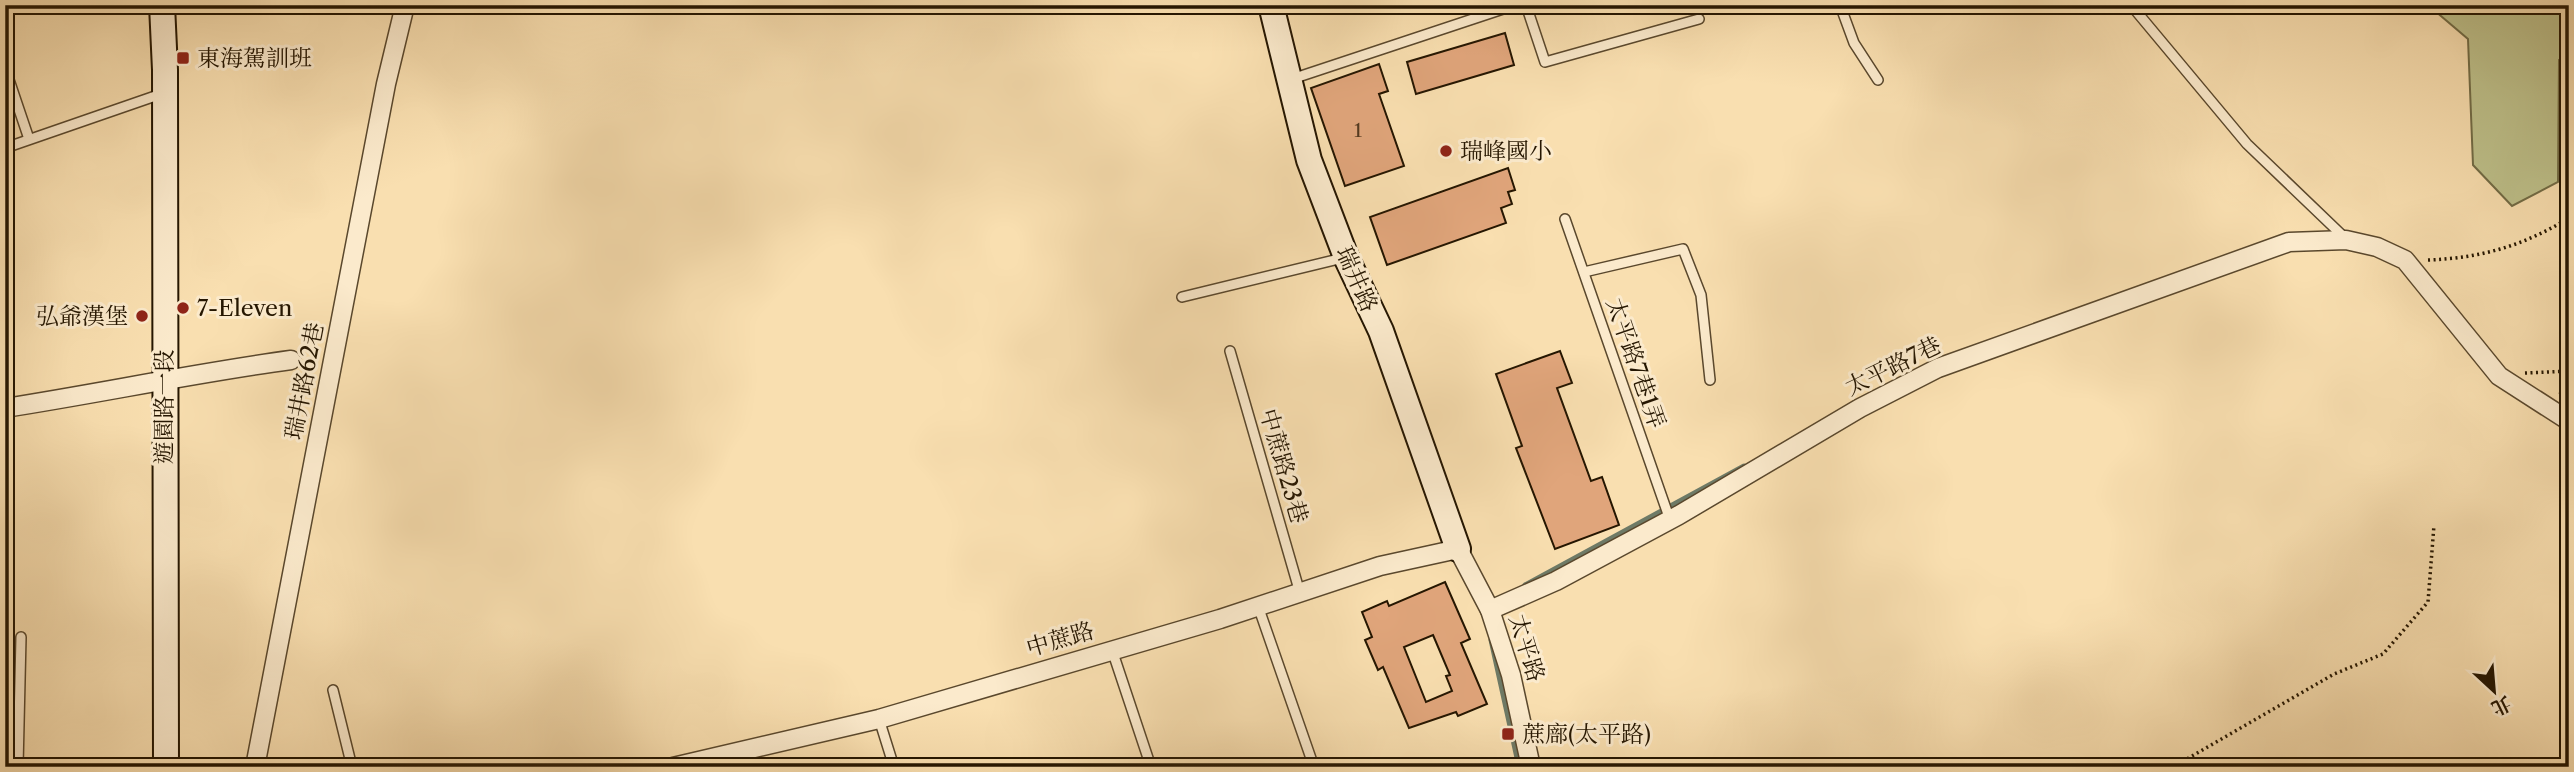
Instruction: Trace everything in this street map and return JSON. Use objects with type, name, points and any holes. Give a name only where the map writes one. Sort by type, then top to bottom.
[{"type":"street","name":"遊園路一段","points":[[162,5],[165,92],[166,767]]},
{"type":"street","name":"瑞井路62巷","points":[[255,767],[386,84],[405,5]]},
{"type":"street","name":"瑞井路","points":[[1271,5],[1309,160],[1346,257],[1381,331],[1458,550]]},
{"type":"street","name":"太平路7巷","points":[[1490,610],[1556,581],[1670,520],[1860,408],[1938,368],[2289,242],[2346,240],[2377,247],[2405,260]]},
{"type":"street","points":[[2405,260],[2499,376],[2569,421]]},
{"type":"street","points":[[5,408],[164,383],[195,373],[291,360]]},
{"type":"street","name":"中蔗路","points":[[673,767],[879,719],[1258,607],[1380,566],[1458,550]]},
{"type":"street","name":"太平路","points":[[1458,550],[1490,610],[1511,676],[1531,767]]},
{"type":"lane","points":[[1290,80],[1515,5]]},
{"type":"lane","points":[[1526,5],[1545,62],[1699,19]]},
{"type":"lane","points":[[1840,5],[1854,43],[1878,80]]},
{"type":"lane","points":[[2130,5],[2247,144],[2346,240]]},
{"type":"lane","points":[[5,68],[30,139]]},
{"type":"lane","points":[[5,148],[165,92]]},
{"type":"lane","name":"太平路7巷1弄","points":[[1565,219],[1670,520]]},
{"type":"lane","points":[[1584,271],[1682,249],[1701,295],[1710,380]]},
{"type":"lane","points":[[1182,298],[1346,257]]},
{"type":"lane","name":"中蔗路23巷","points":[[1230,351],[1300,593]]},
{"type":"lane","points":[[1258,607],[1314,767]]},
{"type":"lane","points":[[18,767],[20,637]]},
{"type":"lane","points":[[1112,650],[1151,767]]},
{"type":"lane","points":[[333,690],[352,767]]},
{"type":"lane","points":[[879,719],[894,767]]},
{"type":"path","points":[[2405,260],[2467,259],[2503,250],[2569,218]]},
{"type":"path","points":[[2499,376],[2569,371]]},
{"type":"path","points":[[2173,767],[2334,674],[2383,654],[2428,602],[2434,525]]},
{"type":"green space","points":[[2428,5],[2569,5],[2569,57],[2559,60],[2558,182],[2512,206],[2473,165],[2468,39]]},
{"type":"building","points":[[1505,33],[1514,65],[1416,94],[1407,62]]},
{"type":"building","points":[[1379,64],[1388,91],[1379,94],[1404,166],[1345,186],[1311,88]]},
{"type":"building","points":[[1508,168],[1515,190],[1508,192],[1512,204],[1501,208],[1506,223],[1387,265],[1370,217]]},
{"type":"building","points":[[1560,351],[1572,383],[1557,388],[1591,481],[1602,477],[1619,525],[1555,549],[1516,448],[1522,446],[1496,374]]},
{"type":"building","points":[[1445,582],[1470,639],[1461,643],[1487,704],[1458,716],[1456,712],[1409,728],[1383,667],[1378,670],[1365,640],[1372,637],[1362,612],[1387,601],[1389,606]],"holes":[[[1433,635],[1450,675],[1446,676],[1452,691],[1426,702],[1404,647]]]},
{"type":"waterway","points":[[1525,585],[1744,466]]},
{"type":"waterway","points":[[1491,640],[1519,767]]},
{"type":"place","name":"東海駕訓班","points":[[183,58]]},
{"type":"place","name":"瑞峰國小","points":[[1446,151]]},
{"type":"place","name":"7-Eleven","points":[[183,308]]},
{"type":"place","name":"弘爺漢堡","points":[[142,316]]},
{"type":"place","name":"蔗廍(太平路)","points":[[1508,734]]}]
